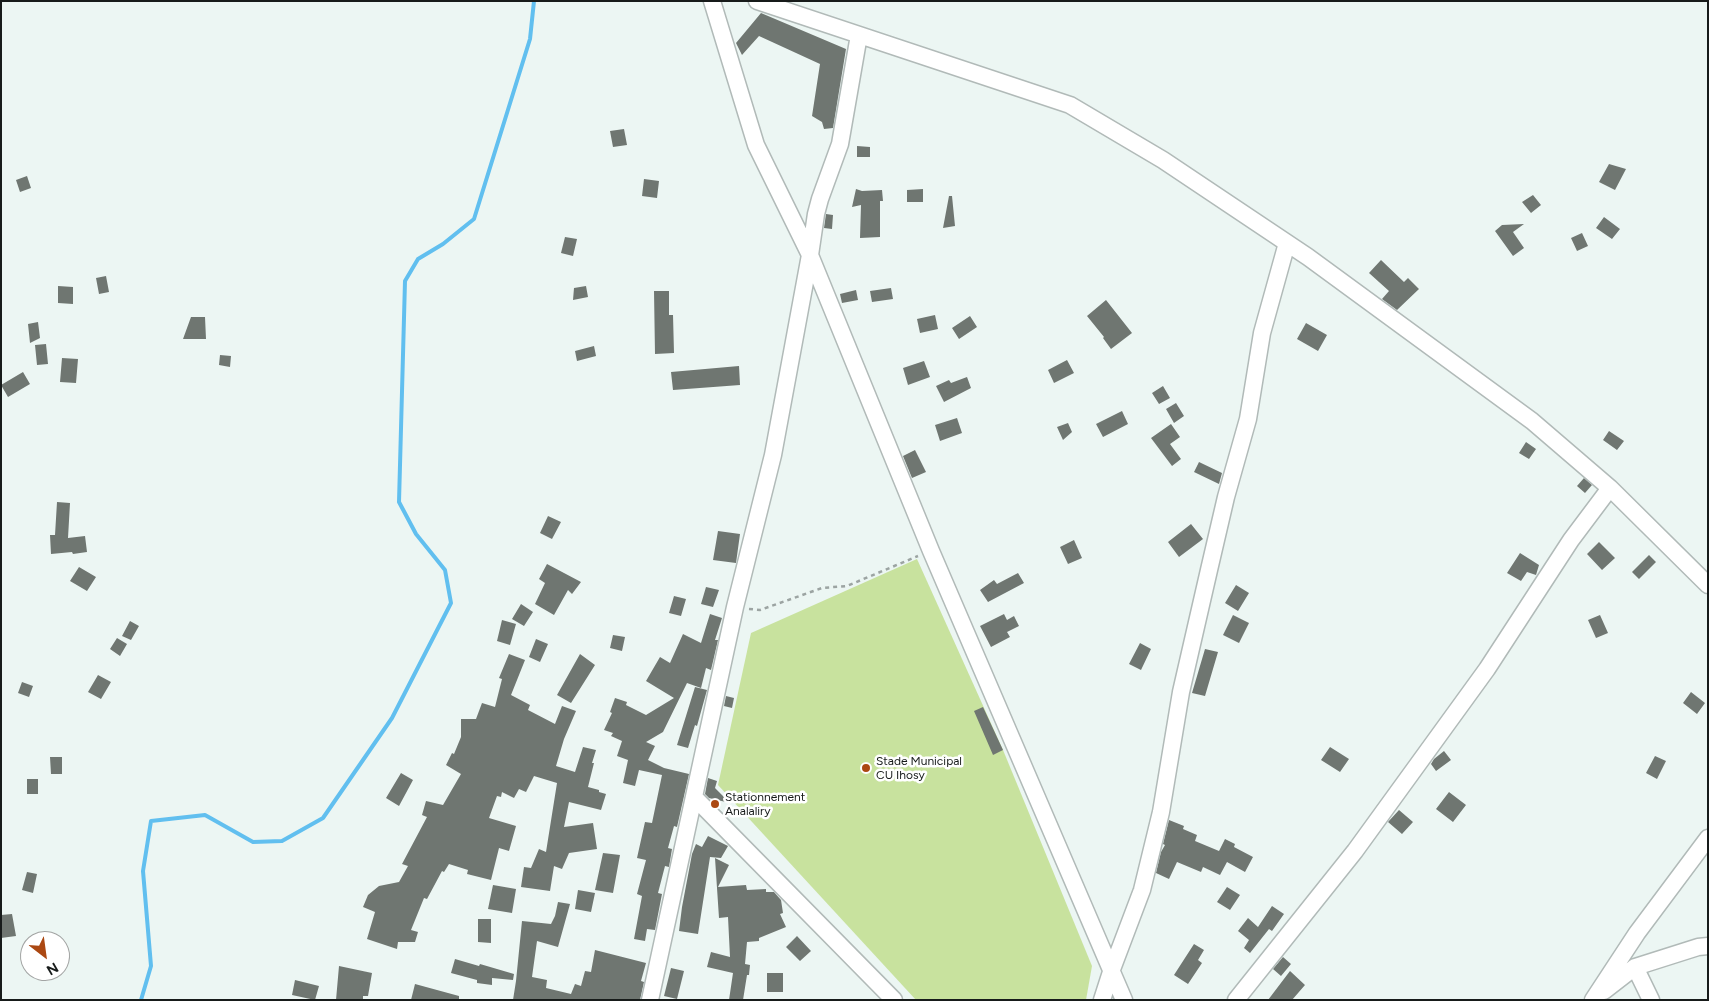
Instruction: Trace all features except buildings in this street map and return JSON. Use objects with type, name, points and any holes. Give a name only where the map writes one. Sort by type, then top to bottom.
[{"type":"street","points":[[712,1],[756,146],[810,255],[931,551],[1124,1000]]},
{"type":"street","points":[[757,1],[1070,105],[1163,160],[1287,243],[1532,421],[1610,488],[1708,585]]},
{"type":"street","points":[[650,1000],[735,607],[773,455],[820,199],[840,144],[859,35]]},
{"type":"street","points":[[1102,1000],[1145,880],[1161,812],[1182,692],[1206,579],[1248,419],[1262,333],[1287,243]]},
{"type":"street","points":[[1236,1000],[1356,851],[1487,669],[1571,540],[1610,488]]},
{"type":"street","points":[[695,798],[894,1000]]},
{"type":"street","points":[[1593,999],[1638,933],[1708,838]]},
{"type":"street","points":[[1593,999],[1635,967],[1698,947],[1708,946]]},
{"type":"street","points":[[1635,967],[1651,1000]]},
{"type":"path","points":[[735,607],[760,610],[822,588],[847,586],[931,551]]},
{"type":"green space","name":"Stade Municipal CU Ihosy","points":[[917,559],[1003,750],[1092,966],[1086,1000],[916,1000],[718,785],[751,633]]},
{"type":"waterway","points":[[141,1000],[151,966],[143,871],[151,821],[205,815],[253,842],[282,841],[323,818],[392,718],[451,603],[445,570],[416,534],[399,502],[405,281],[418,259],[443,244],[474,219],[530,39],[534,1]]},
{"type":"place","name":"Stade Municipal CU Ihosy","points":[[866,768]]},
{"type":"place","name":"Stationnement Analaliry","points":[[715,804]]}]
